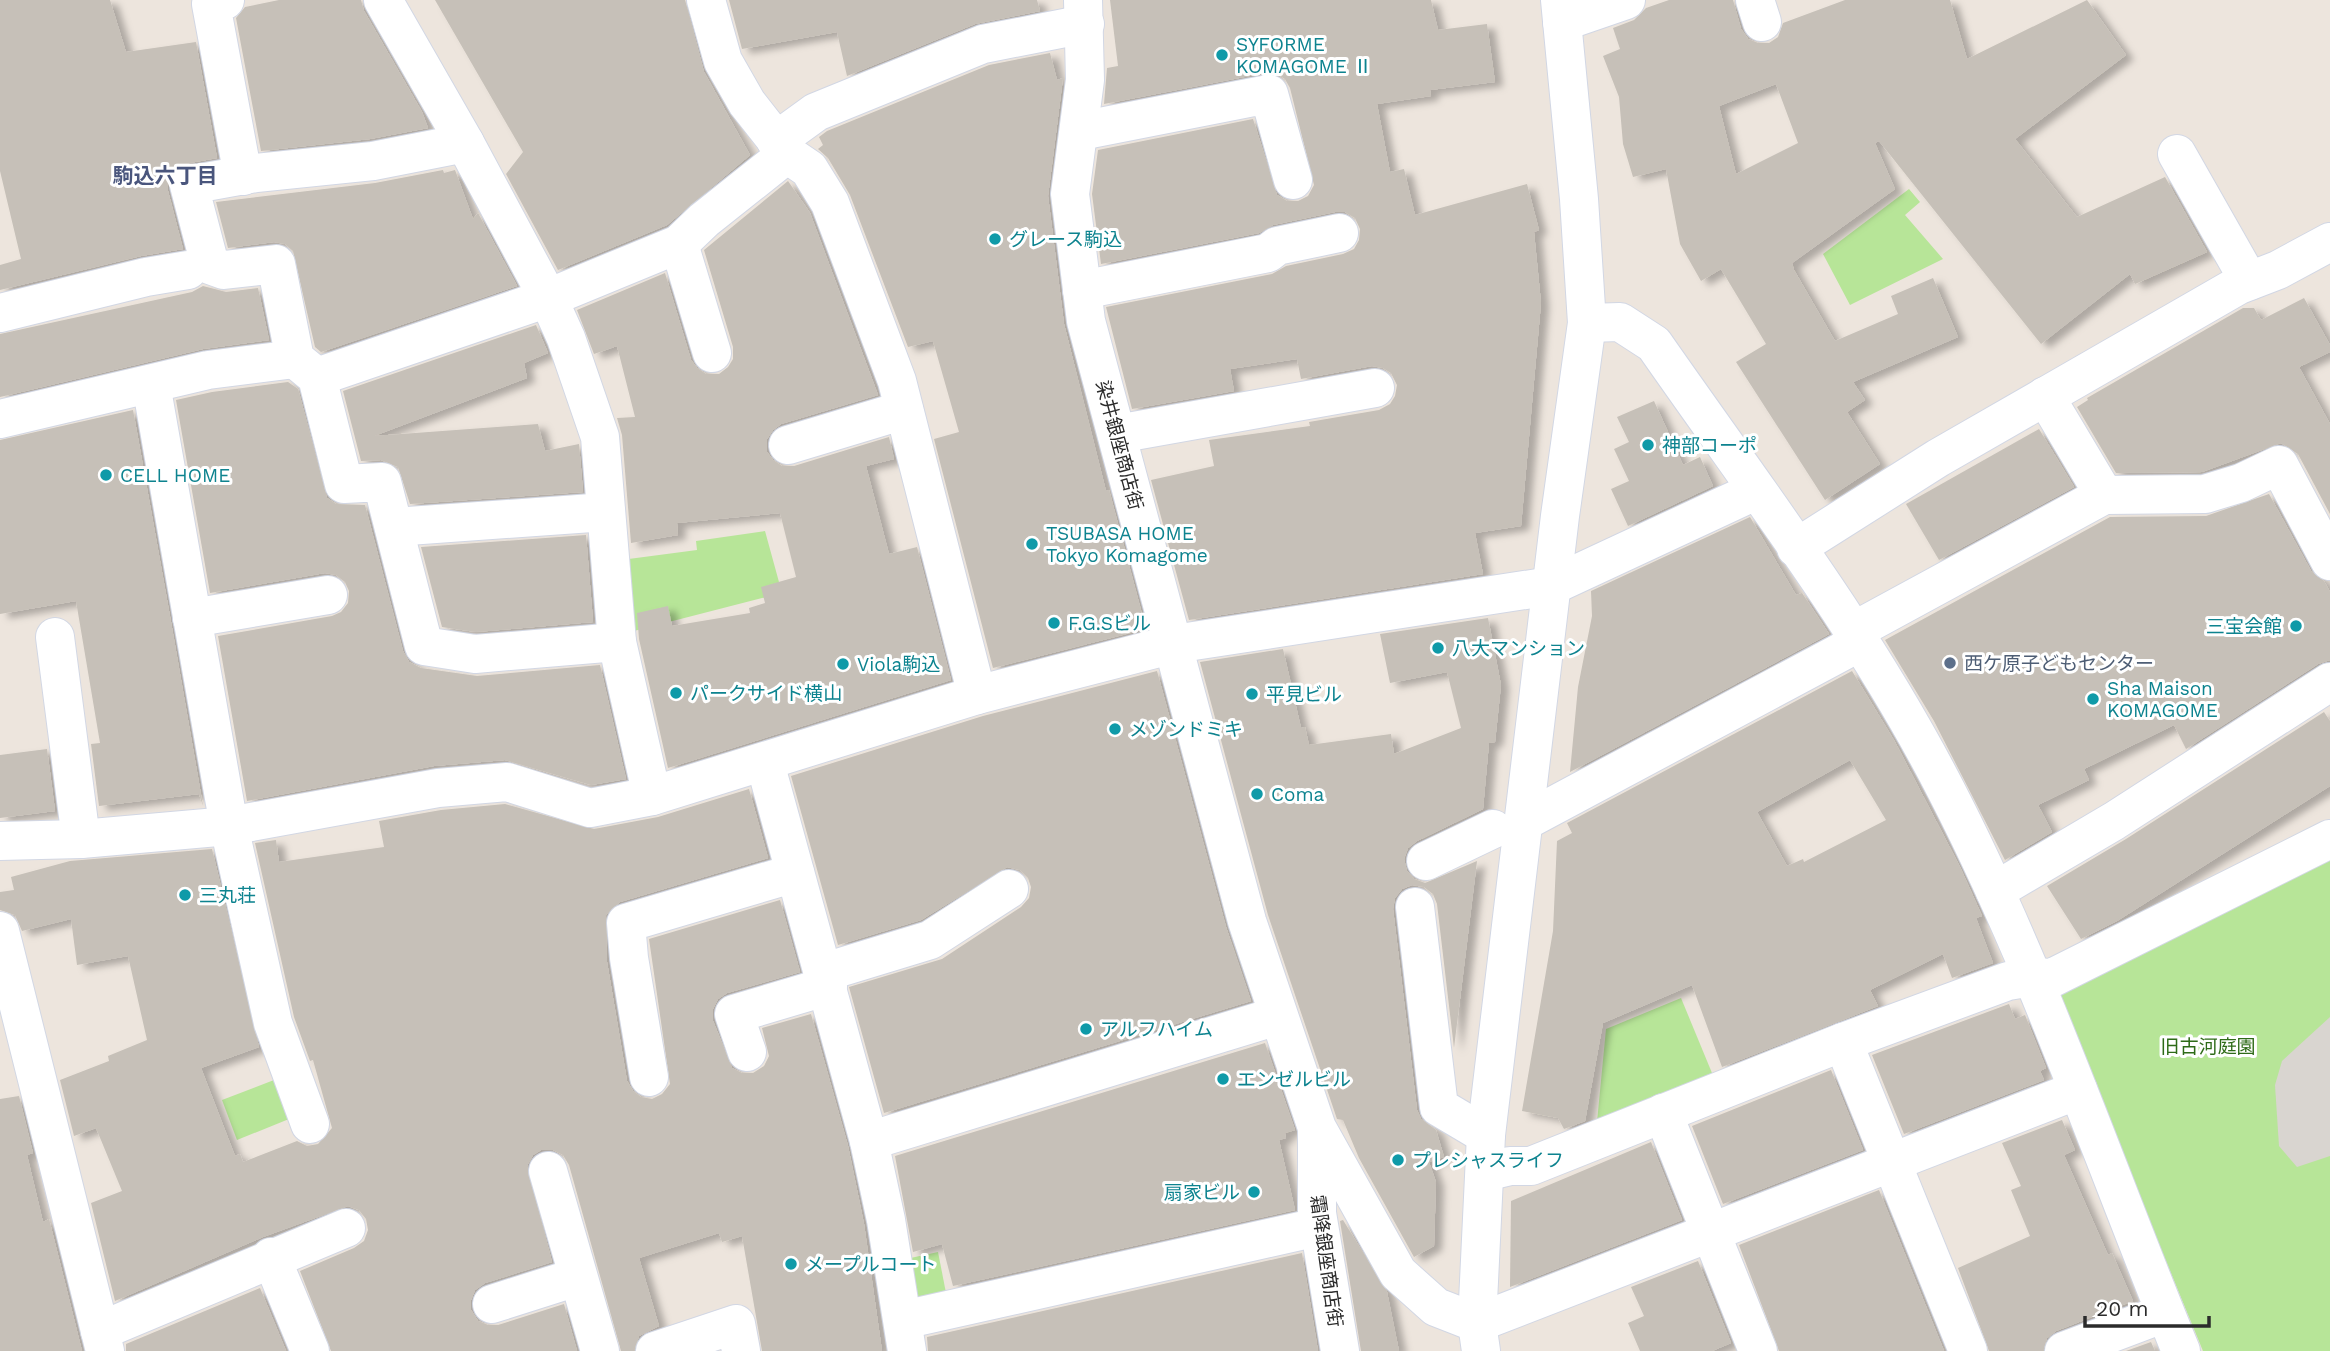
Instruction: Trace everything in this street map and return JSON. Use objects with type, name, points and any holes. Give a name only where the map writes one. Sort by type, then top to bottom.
[{"type":"street","points":[[225,0],[211,4],[243,176]]},
{"type":"street","points":[[383,0],[465,143],[548,298],[566,338],[600,437],[617,642],[652,796]]},
{"type":"street","points":[[706,0],[723,61],[747,103],[782,147],[809,169],[830,202],[897,381],[977,695]]},
{"type":"street","points":[[1479,1337],[1485,1153],[1508,825],[1551,586],[1587,323],[1561,11],[1626,0]]},
{"type":"street","points":[[0,419],[208,370],[306,368],[548,298],[679,244],[816,112],[983,44],[1084,12]]},
{"type":"street","name":"染井銀座商店街","points":[[1084,12],[1085,80],[1070,194],[1086,321],[1247,921],[1317,1128]]},
{"type":"street","points":[[1080,131],[1269,94],[1293,180]]},
{"type":"street","points":[[199,268],[188,185],[373,161],[465,143]]},
{"type":"street","points":[[2177,154],[2249,281]]},
{"type":"street","points":[[1082,290],[1268,253],[1277,246],[1339,233]]},
{"type":"street","points":[[1796,548],[1938,458],[2045,396],[2249,281],[2330,242]]},
{"type":"street","points":[[679,244],[712,353]]},
{"type":"street","points":[[0,313],[146,277],[199,268],[224,270],[276,264],[344,484],[382,482],[424,646],[475,654],[617,642]]},
{"type":"street","points":[[1587,323],[1620,322],[1654,344],[1869,655],[1946,789],[1995,891],[2032,976],[2181,1351]]},
{"type":"street","points":[[151,384],[229,826],[273,1023],[310,1124]]},
{"type":"street","points":[[1117,434],[1375,388]]},
{"type":"street","points":[[2045,396],[2104,495]]},
{"type":"street","points":[[788,445],[904,410]]},
{"type":"street","points":[[1426,861],[1508,825],[1843,651],[1857,639],[1863,626],[2104,495],[2204,494],[2241,483],[2279,464],[2330,561]]},
{"type":"street","points":[[0,841],[81,839],[229,826],[438,788],[507,782],[590,807],[652,796],[977,695],[1174,644],[1332,629],[1551,586],[1755,491]]},
{"type":"street","points":[[394,527],[606,512]]},
{"type":"street","points":[[192,618],[328,594]]},
{"type":"street","points":[[55,637],[81,839]]},
{"type":"street","points":[[1995,891],[2114,821],[2330,682]]},
{"type":"street","points":[[765,763],[869,1141],[905,1335],[1318,1227]]},
{"type":"street","points":[[1415,907],[1440,1107],[1485,1153],[1510,1166],[1531,1167],[1843,1042],[2008,981],[2032,976],[2052,978],[2330,839]]},
{"type":"street","points":[[649,1077],[628,958],[626,923],[795,873]]},
{"type":"street","points":[[747,1052],[734,1014],[930,940],[1009,889]]},
{"type":"street","points":[[0,931],[102,1341],[271,1257],[346,1228]]},
{"type":"street","points":[[869,1141],[1277,1016]]},
{"type":"street","points":[[1843,1042],[1968,1351]]},
{"type":"street","points":[[1479,1337],[1710,1233],[2078,1090]]},
{"type":"street","points":[[1663,1113],[1758,1351]]},
{"type":"street","points":[[1317,1128],[1398,1273],[1436,1307],[1479,1337]]},
{"type":"street","name":"霜降銀座商店街","points":[[1317,1128],[1318,1227],[1340,1351]]},
{"type":"street","points":[[548,1171],[600,1351]]},
{"type":"street","points":[[271,1257],[310,1351]]},
{"type":"street","points":[[492,1304],[577,1277]]},
{"type":"street","points":[[2064,1351],[2165,1313]]},
{"type":"street","points":[[655,1351],[736,1324],[741,1351]]},
{"type":"green space","points":[[1909,189],[1920,202],[1905,215],[1943,259],[1850,305],[1823,254]]},
{"type":"green space","points":[[765,531],[782,593],[630,632],[621,560],[697,550],[696,541]]},
{"type":"green space","name":"旧古河庭園","points":[[2330,851],[2330,1351],[2203,1351],[2053,987]]},
{"type":"green space","points":[[1681,998],[1712,1073],[1597,1122],[1606,1029]]},
{"type":"green space","points":[[274,1080],[289,1119],[237,1140],[222,1100]]},
{"type":"green space","points":[[938,1252],[947,1298],[914,1303],[906,1259]]},
{"type":"shaded area","points":[[2330,1017],[2330,1156],[2297,1167],[2279,1146],[2275,1085],[2282,1061]]},
{"type":"building","points":[[0,0],[110,0],[126,52],[196,42],[217,158],[184,164],[174,169],[168,178],[168,191],[183,249],[141,256],[0,290],[0,265],[21,259],[0,171]]},
{"type":"building","points":[[279,0],[361,0],[364,11],[422,112],[428,128],[370,139],[261,151],[236,18],[245,7]]},
{"type":"building","points":[[435,0],[685,0],[704,72],[750,155],[667,225],[558,270],[506,174],[523,152]]},
{"type":"building","points":[[729,0],[1037,0],[1040,11],[975,24],[847,76],[837,32],[742,49]]},
{"type":"building","points":[[1110,0],[1431,0],[1438,30],[1487,24],[1495,82],[1430,90],[1431,96],[1377,104],[1390,172],[1404,169],[1415,215],[1527,184],[1539,230],[1534,232],[1541,303],[1521,526],[1475,533],[1483,574],[1189,620],[1151,480],[1214,466],[1209,440],[1310,426],[1309,422],[1379,410],[1390,404],[1397,385],[1391,373],[1372,366],[1301,379],[1297,359],[1230,369],[1234,391],[1132,409],[1106,307],[1272,274],[1286,266],[1343,254],[1354,249],[1359,240],[1360,229],[1355,218],[1345,212],[1335,212],[1273,225],[1259,233],[1101,264],[1092,194],[1098,150],[1253,119],[1277,195],[1287,201],[1298,201],[1308,196],[1314,185],[1290,88],[1285,79],[1276,73],[1104,104],[1107,68],[1118,66]]},
{"type":"building","points":[[1669,0],[1733,0],[1741,29],[1748,39],[1769,43],[1778,37],[1783,23],[1845,0],[1950,0],[1967,59],[2087,0],[2126,55],[2015,139],[2077,217],[2165,177],[2207,252],[2135,284],[2130,274],[2041,344],[1879,141],[1875,143],[1895,189],[1792,263],[1794,270],[1835,341],[1898,314],[1891,296],[1933,278],[1958,337],[1853,382],[1865,400],[1847,412],[1880,464],[1825,500],[1736,362],[1766,344],[1721,269],[1701,281],[1680,244],[1666,169],[1633,177],[1623,144],[1619,97],[1603,56],[1620,49],[1613,28],[1634,20],[1646,8]],"holes":[[[1776,84],[1798,143],[1736,174],[1719,106]]]},
{"type":"building","points":[[1050,53],[1057,80],[1063,78],[1048,196],[1064,324],[1106,491],[1109,490],[1146,629],[993,668],[934,439],[959,432],[933,341],[908,347],[850,195],[828,158],[818,149],[823,145],[819,137],[827,131],[989,65]]},
{"type":"building","points":[[443,170],[444,173],[455,170],[473,219],[478,213],[517,286],[321,352],[315,347],[293,251],[285,244],[274,242],[228,248],[216,202],[375,183]]},
{"type":"building","points":[[788,181],[810,213],[878,395],[781,424],[767,439],[767,452],[782,466],[794,466],[889,437],[894,459],[866,466],[889,554],[917,547],[951,680],[668,768],[639,639],[637,613],[668,606],[672,626],[750,613],[749,608],[765,603],[761,587],[796,577],[780,513],[677,523],[678,535],[631,543],[622,435],[617,418],[635,417],[617,346],[594,354],[577,310],[665,273],[691,360],[706,374],[719,374],[733,359],[733,347],[704,250]]},
{"type":"building","points":[[203,286],[226,292],[258,288],[269,340],[203,349],[0,397],[0,334],[192,292]]},
{"type":"building","points":[[2304,298],[2330,345],[2330,352],[2299,367],[2330,424],[2330,514],[2298,454],[2281,443],[2202,472],[2116,473],[2077,407],[2088,400],[2087,398],[2243,308],[2254,308],[2261,320]]},
{"type":"building","points":[[536,325],[548,353],[524,363],[527,378],[374,436],[538,424],[545,451],[579,444],[583,492],[410,504],[398,467],[381,460],[361,461],[343,391]]},
{"type":"building","points":[[288,382],[298,389],[327,498],[336,504],[365,505],[403,651],[409,662],[421,668],[477,676],[600,665],[626,779],[591,785],[505,760],[434,766],[247,801],[218,636],[332,616],[341,612],[348,603],[349,591],[345,582],[336,575],[325,573],[210,593],[176,400],[212,392]]},
{"type":"building","name":"神部コーポ","points":[[1654,401],[1683,465],[1700,457],[1713,486],[1628,526],[1611,489],[1629,481],[1614,449],[1629,442],[1617,417]]},
{"type":"building","points":[[133,410],[203,806],[199,794],[99,806],[91,744],[100,743],[76,601],[0,614],[0,440]]},
{"type":"building","points":[[2039,429],[2074,487],[1939,560],[1906,504]]},
{"type":"building","points":[[2269,494],[2311,571],[2324,581],[2330,592],[2330,660],[2318,664],[2186,749],[2174,725],[2084,769],[2089,780],[2038,805],[2052,832],[2005,860],[1934,721],[1885,640],[2110,517],[2206,516]]},
{"type":"building","points":[[1750,517],[1796,595],[1802,593],[1829,634],[1570,772],[1578,687],[1592,616],[1591,591]]},
{"type":"building","points":[[586,535],[593,622],[476,632],[442,627],[421,547]]},
{"type":"building","points":[[1488,618],[1501,685],[1495,742],[1489,743],[1483,809],[1417,841],[1408,848],[1404,859],[1407,871],[1414,879],[1425,883],[1477,861],[1454,1048],[1437,904],[1433,894],[1424,887],[1412,885],[1402,889],[1395,898],[1393,909],[1417,1110],[1421,1119],[1436,1130],[1444,1157],[1429,1162],[1436,1182],[1434,1246],[1414,1257],[1359,1158],[1343,1120],[1337,1119],[1268,915],[1200,662],[1283,649],[1301,728],[1305,727],[1309,745],[1391,734],[1394,754],[1461,728],[1447,672],[1390,683],[1380,634]]},
{"type":"building","points":[[1157,671],[1226,927],[1251,1001],[884,1113],[849,987],[942,959],[1021,907],[1029,898],[1031,887],[1028,878],[1020,870],[1007,867],[921,920],[838,945],[791,776],[983,716]]},
{"type":"building","points":[[1852,671],[1895,742],[1960,867],[1982,916],[1976,918],[1993,963],[1952,978],[1943,954],[1870,990],[1878,1006],[1722,1067],[1692,985],[1603,1023],[1585,1121],[1564,1129],[1558,1118],[1522,1111],[1553,931],[1557,841],[1572,833],[1567,823]],"holes":[[[1850,760],[1886,820],[1804,862],[1803,859],[1787,866],[1757,812]]]},
{"type":"building","points":[[2324,712],[2330,721],[2330,786],[2117,921],[2081,939],[2047,886],[2126,839]]},
{"type":"building","points":[[47,749],[55,811],[0,818],[0,755]]},
{"type":"building","points":[[749,789],[768,858],[620,902],[606,915],[607,962],[627,1081],[641,1097],[652,1099],[662,1094],[670,1084],[649,939],[780,900],[800,972],[727,993],[718,999],[713,1009],[713,1021],[732,1068],[742,1073],[753,1073],[764,1066],[769,1056],[762,1028],[811,1014],[848,1146],[864,1224],[882,1351],[762,1351],[742,1236],[722,1242],[719,1233],[639,1258],[659,1326],[639,1336],[634,1351],[621,1351],[569,1165],[563,1155],[553,1150],[541,1150],[533,1155],[527,1166],[552,1262],[485,1283],[475,1290],[471,1310],[478,1321],[498,1325],[564,1304],[577,1351],[331,1351],[300,1271],[364,1241],[368,1230],[366,1219],[359,1210],[348,1206],[263,1237],[115,1301],[91,1203],[122,1191],[96,1128],[74,1136],[60,1080],[109,1061],[108,1056],[147,1040],[128,956],[77,965],[71,919],[22,931],[15,915],[0,910],[0,892],[14,890],[11,877],[70,861],[212,849],[259,1047],[201,1068],[235,1156],[240,1154],[243,1162],[297,1141],[307,1146],[318,1144],[332,1128],[313,1060],[310,1061],[294,1017],[255,843],[276,840],[279,862],[384,847],[379,821],[441,810],[505,804],[594,829],[658,817]]},
{"type":"building","points":[[2009,1004],[2015,1019],[2025,1015],[2046,1068],[2040,1071],[2044,1080],[1904,1134],[1872,1055]]},
{"type":"building","points":[[1265,1043],[1295,1130],[1285,1133],[1286,1138],[1279,1140],[1295,1210],[953,1286],[942,1244],[913,1252],[895,1156]]},
{"type":"building","points":[[1831,1070],[1863,1150],[1723,1204],[1692,1126]]},
{"type":"building","points":[[19,1096],[33,1153],[27,1155],[43,1222],[49,1219],[82,1351],[0,1351],[0,1099]]},
{"type":"building","points":[[2062,1120],[2075,1150],[2064,1155],[2108,1255],[2112,1253],[2133,1301],[2056,1331],[2047,1338],[2043,1351],[1989,1351],[1958,1268],[2030,1236],[2011,1190],[2021,1186],[2002,1143]]},
{"type":"building","points":[[1651,1142],[1682,1220],[1510,1287],[1511,1201]]},
{"type":"building","points":[[1879,1190],[1944,1351],[1779,1351],[1739,1245]]},
{"type":"building","points":[[1343,1220],[1387,1292],[1399,1351],[1361,1351],[1340,1221]]},
{"type":"building","points":[[1302,1253],[1318,1351],[928,1351],[927,1337]]},
{"type":"building","points":[[1698,1261],[1731,1343],[1712,1351],[1640,1351],[1628,1323],[1644,1316],[1631,1287]]},
{"type":"building","points":[[260,1288],[286,1351],[126,1351],[126,1344]]},
{"type":"building","points":[[2151,1342],[2155,1351],[2126,1351]]},
{"type":"place","name":"SYFORME KOMAGOME Ⅱ","points":[[1222,55]]},
{"type":"place","name":"グレース駒込","points":[[995,239]]},
{"type":"place","name":"神部コーポ","points":[[1648,445]]},
{"type":"place","name":"CELL HOME","points":[[106,475]]},
{"type":"place","name":"TSUBASA HOME Tokyo Komagome","points":[[1032,544]]},
{"type":"place","name":"F.G.Sビル","points":[[1054,623]]},
{"type":"place","name":"三宝会館","points":[[2296,626]]},
{"type":"place","name":"八大マンション","points":[[1438,648]]},
{"type":"place","name":"西ケ原子どもセンター","points":[[1950,663]]},
{"type":"place","name":"Viola駒込","points":[[843,664]]},
{"type":"place","name":"パークサイド横山","points":[[676,693]]},
{"type":"place","name":"平見ビル","points":[[1252,694]]},
{"type":"place","name":"Sha Maison KOMAGOME","points":[[2093,699]]},
{"type":"place","name":"メゾンドミキ","points":[[1115,729]]},
{"type":"place","name":"Coma","points":[[1257,794]]},
{"type":"place","name":"三丸荘","points":[[185,895]]},
{"type":"place","name":"アルフハイム","points":[[1086,1029]]},
{"type":"place","name":"エンゼルビル","points":[[1223,1079]]},
{"type":"place","name":"プレシャスライフ","points":[[1398,1160]]},
{"type":"place","name":"扇家ビル","points":[[1254,1192]]},
{"type":"place","name":"メープルコート","points":[[791,1264]]},
{"type":"district","name":"駒込六丁目","points":[[165,176]]}]
